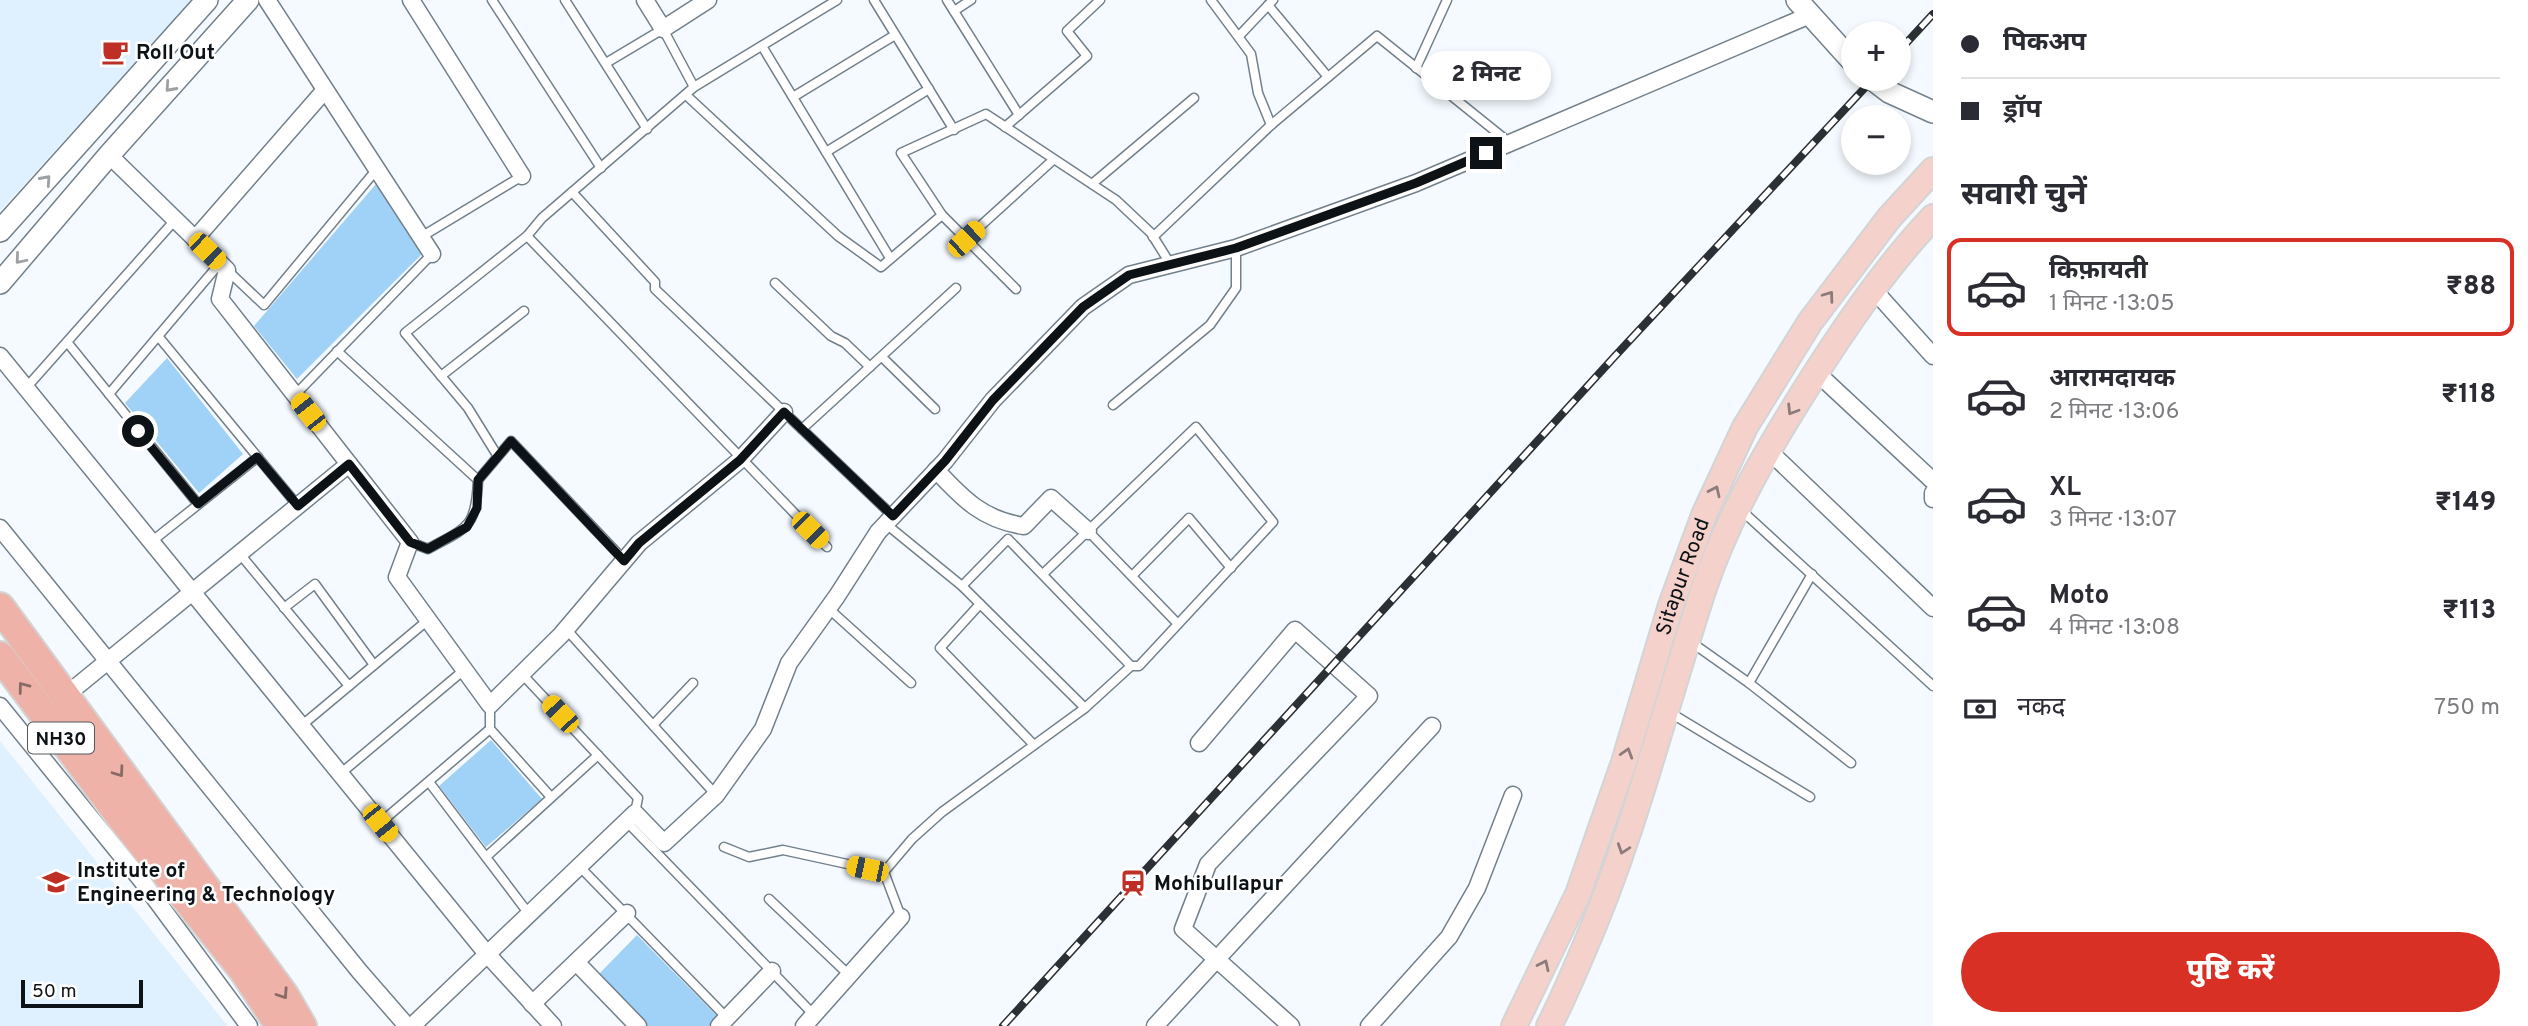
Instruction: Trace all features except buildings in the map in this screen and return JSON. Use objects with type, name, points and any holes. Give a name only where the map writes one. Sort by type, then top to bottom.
[{"type":"highway","name":"NH30","points":[[0,607],[284,995],[302,1026]]},
{"type":"highway","name":"NH30","points":[[0,656],[123,820],[243,970],[280,1026]]},
{"type":"main road","name":"Sitapur Road","points":[[1514,1026],[1578,894],[1624,762],[1675,593],[1703,515],[1745,427],[1810,322],[1889,218],[1933,170]]},
{"type":"main road","name":"Sitapur Road","points":[[1549,1026],[1602,908],[1635,814],[1705,585],[1738,507],[1768,450],[1849,321],[1912,239],[1933,217]]},
{"type":"street","points":[[0,231],[207,0]]},
{"type":"street","points":[[0,283],[109,155],[248,0]]},
{"type":"street","points":[[267,0],[432,254]]},
{"type":"street","points":[[411,0],[522,176]]},
{"type":"street","points":[[645,0],[663,29],[708,0]]},
{"type":"street","points":[[0,528],[360,972],[410,1026],[631,817],[664,843],[716,795],[763,729],[789,663],[890,520],[936,470],[993,400],[1083,307],[1129,275],[1236,248],[1416,183],[1510,143],[1804,8],[1841,49]]},
{"type":"street","points":[[195,239],[325,90]]},
{"type":"street","points":[[1888,91],[1933,112]]},
{"type":"street","points":[[109,155],[223,267],[220,299],[410,542],[397,577],[490,705],[566,629],[639,543],[740,460],[784,412]]},
{"type":"street","points":[[1873,289],[1933,356]]},
{"type":"street","points":[[0,356],[487,954],[553,1026]]},
{"type":"street","points":[[1816,372],[1933,481]]},
{"type":"street","points":[[1768,450],[1933,608]]},
{"type":"street","points":[[65,696],[349,464]]},
{"type":"street","points":[[936,470],[982,513],[1005,523],[1024,526],[1051,498],[1088,531]]},
{"type":"street","points":[[1933,493],[1933,499]]},
{"type":"street","points":[[1199,743],[1295,630],[1369,696],[1208,864],[1183,929],[1291,1026]]},
{"type":"street","points":[[0,706],[142,881],[249,1026]]},
{"type":"street","points":[[1155,1026],[1433,726]]},
{"type":"street","points":[[1369,1026],[1449,937],[1477,888],[1513,794]]},
{"type":"street","points":[[123,820],[142,881]]},
{"type":"street","points":[[533,1004],[627,913]]},
{"type":"street","points":[[809,1021],[901,917]]},
{"type":"street","points":[[577,962],[638,1026]]},
{"type":"street","points":[[723,1022],[772,971]]},
{"type":"lane","points":[[492,0],[601,167]]},
{"type":"lane","points":[[565,0],[647,129]]},
{"type":"lane","points":[[497,456],[468,408],[405,333],[527,236],[542,218],[694,87],[837,0]]},
{"type":"lane","points":[[874,0],[954,130]]},
{"type":"lane","points":[[947,0],[1019,115]]},
{"type":"lane","points":[[954,11],[971,0]]},
{"type":"lane","points":[[1005,127],[1087,56],[1068,31],[1100,0]]},
{"type":"lane","points":[[1211,0],[1251,54],[1258,93],[1271,125]]},
{"type":"lane","points":[[1416,68],[1447,0]]},
{"type":"lane","points":[[1239,36],[1271,3],[1328,77]]},
{"type":"lane","points":[[606,64],[663,29],[694,87]]},
{"type":"lane","points":[[793,97],[895,35]]},
{"type":"lane","points":[[1153,237],[1271,125],[1377,36],[1510,143]]},
{"type":"lane","points":[[762,46],[891,258]]},
{"type":"lane","points":[[826,152],[929,89]]},
{"type":"lane","points":[[686,95],[838,236],[881,267],[942,215]]},
{"type":"lane","points":[[1092,184],[1194,98]]},
{"type":"lane","points":[[1016,289],[942,215],[901,153],[986,114],[1116,200],[1153,237],[1171,265]]},
{"type":"lane","points":[[966,239],[1053,160]]},
{"type":"lane","points":[[109,394],[158,336],[223,267],[264,305],[377,169]]},
{"type":"lane","points":[[421,237],[522,176]]},
{"type":"lane","points":[[572,192],[655,282],[655,289],[802,429],[890,520],[962,586],[1085,708]]},
{"type":"lane","points":[[26,388],[175,220]]},
{"type":"lane","points":[[527,236],[740,460],[827,547]]},
{"type":"lane","points":[[1113,405],[1210,325],[1236,288],[1236,248]]},
{"type":"lane","points":[[295,394],[432,254]]},
{"type":"lane","points":[[775,283],[831,336],[845,343],[870,367]]},
{"type":"lane","points":[[802,429],[956,288]]},
{"type":"lane","points":[[441,376],[524,311]]},
{"type":"lane","points":[[158,336],[298,506]]},
{"type":"lane","points":[[67,342],[198,504]]},
{"type":"lane","points":[[337,351],[478,480]]},
{"type":"lane","points":[[882,357],[935,409]]},
{"type":"lane","points":[[884,872],[912,839],[942,812],[1085,708],[1131,666],[1139,666],[1273,522],[1196,427],[1042,574]]},
{"type":"lane","points":[[410,542],[428,549],[467,527],[477,508],[478,480],[511,441],[624,561]]},
{"type":"lane","points":[[151,542],[257,457]]},
{"type":"lane","points":[[1738,507],[1933,685]]},
{"type":"lane","points":[[1132,576],[1189,518],[1231,568]]},
{"type":"lane","points":[[1088,531],[1178,624]]},
{"type":"lane","points":[[962,586],[1009,539],[1131,666]]},
{"type":"lane","points":[[240,554],[349,686]]},
{"type":"lane","points":[[1749,683],[1812,574]]},
{"type":"lane","points":[[284,608],[315,584],[374,666]]},
{"type":"lane","points":[[980,604],[940,649],[1034,745]]},
{"type":"lane","points":[[828,608],[911,683]]},
{"type":"lane","points":[[301,726],[428,620]]},
{"type":"lane","points":[[566,629],[716,795]]},
{"type":"lane","points":[[1688,640],[1749,683],[1851,763]]},
{"type":"lane","points":[[340,774],[464,670]]},
{"type":"lane","points":[[522,674],[638,798],[631,817],[772,971],[809,1021]]},
{"type":"lane","points":[[653,725],[693,683]]},
{"type":"lane","points":[[490,705],[490,729],[551,797]]},
{"type":"lane","points":[[1666,711],[1810,797]]},
{"type":"lane","points":[[380,823],[490,729]]},
{"type":"lane","points":[[486,857],[598,754]]},
{"type":"lane","points":[[429,782],[529,914]]},
{"type":"lane","points":[[724,847],[749,857],[782,850],[884,872]]},
{"type":"lane","points":[[579,866],[627,913],[723,1022]]},
{"type":"lane","points":[[884,872],[901,917]]},
{"type":"lane","points":[[769,899],[849,975]]},
{"type":"shaded area","points":[[0,0],[192,0],[0,211]]},
{"type":"shaded area","points":[[376,184],[422,254],[297,379],[254,326]]},
{"type":"shaded area","points":[[167,358],[243,454],[199,493],[125,403]]},
{"type":"shaded area","points":[[491,740],[542,799],[486,847],[439,786]]},
{"type":"shaded area","name":"Institute of Engineering & Technology","points":[[0,741],[226,1024],[227,1026],[0,1026]]},
{"type":"shaded area","points":[[637,935],[718,1017],[709,1026],[647,1026],[598,975]]},
{"type":"railway","points":[[1911,38],[1933,14]]},
{"type":"railway","points":[[1003,1026],[1616,355],[1862,91]]},
{"type":"place","name":"Roll Out","points":[[115,52]]},
{"type":"place","name":"Institute of Engineering & Technology","points":[[56,882]]},
{"type":"place","name":"Mohibullapur","points":[[1133,883]]},
{"type":"route","points":[[138,431],[198,504],[257,457],[298,506],[349,464],[410,542],[428,549],[467,527],[477,508],[478,480],[511,441],[624,561],[639,543],[740,460],[784,412],[893,516],[945,461],[993,400],[1083,307],[1129,275],[1236,248],[1416,183],[1486,153]]}]
